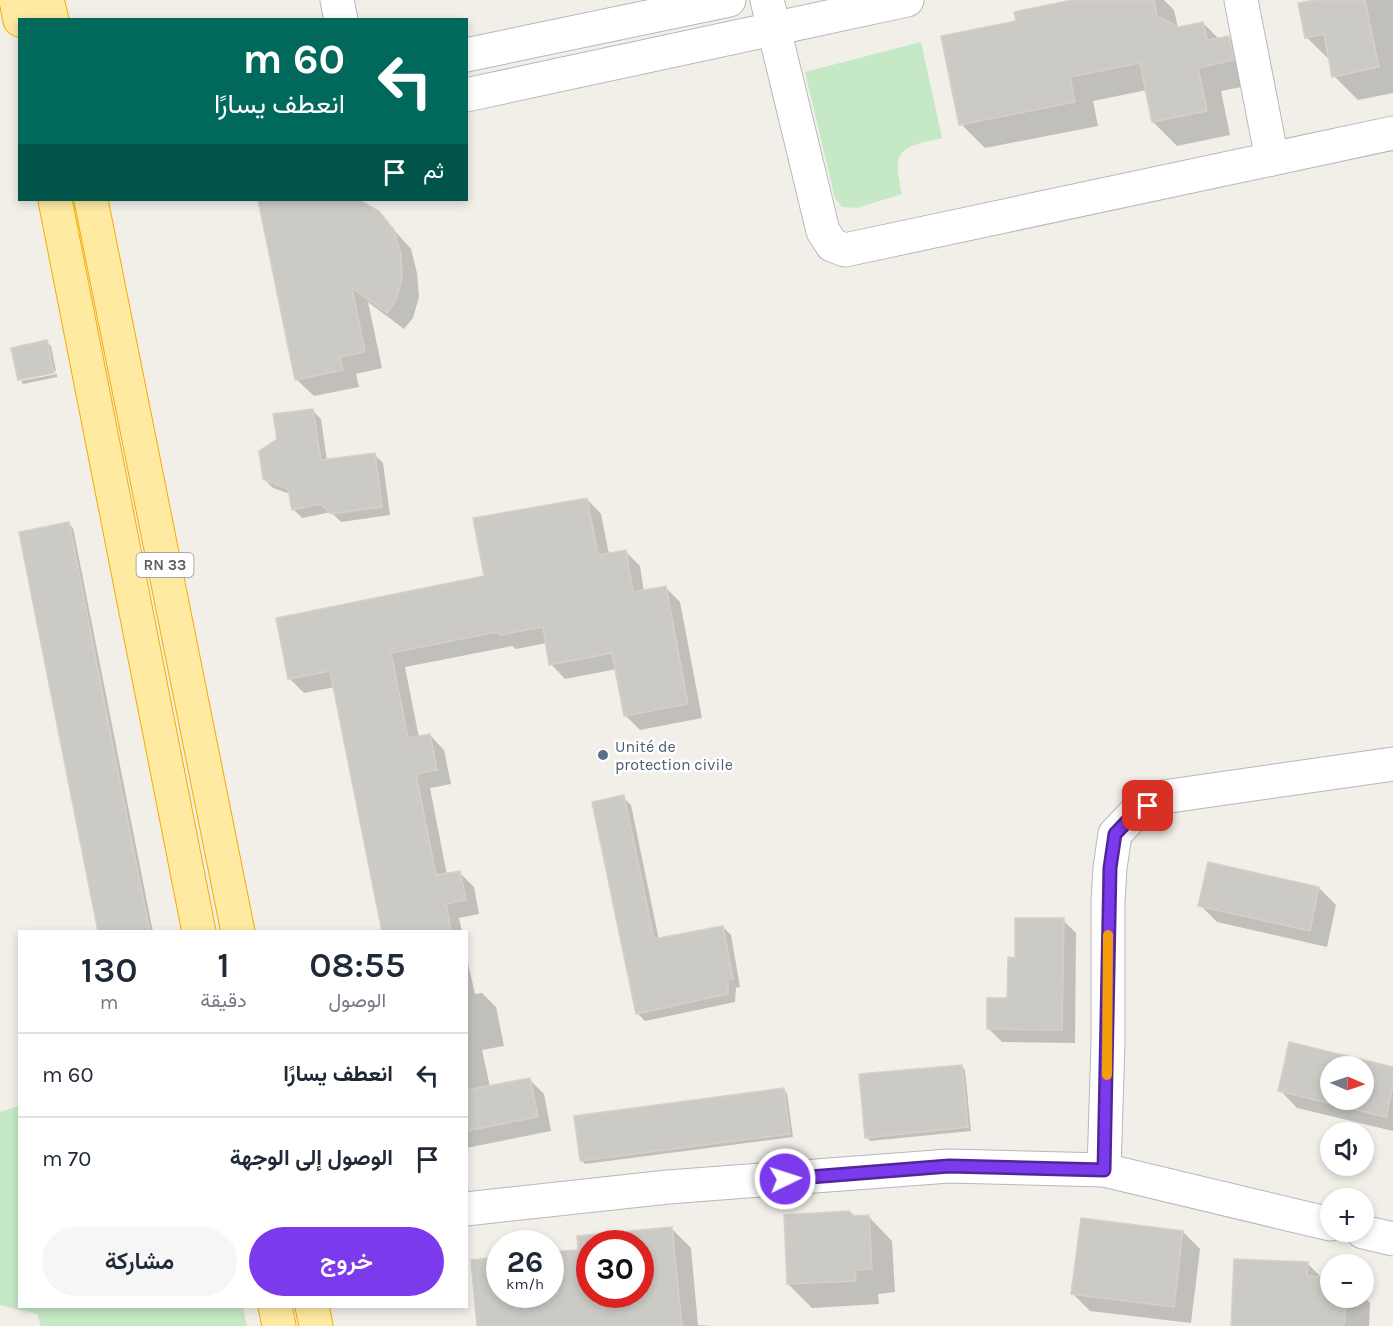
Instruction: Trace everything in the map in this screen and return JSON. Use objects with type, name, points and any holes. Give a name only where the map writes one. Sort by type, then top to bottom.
[{"type":"highway","points":[[16,0],[20,18]]},
{"type":"highway","points":[[47,0],[52,18]]},
{"type":"highway","name":"RN 33","points":[[55,201],[199,930]]},
{"type":"highway","name":"RN 33","points":[[98,209],[238,930]]},
{"type":"highway","points":[[275,1308],[279,1326]]},
{"type":"highway","points":[[312,1308],[316,1326]]},
{"type":"street","points":[[337,0],[341,18]]},
{"type":"street","points":[[468,55],[729,0]]},
{"type":"street","points":[[468,94],[770,15],[905,0]]},
{"type":"street","points":[[1241,0],[1272,159]]},
{"type":"street","points":[[770,15],[823,231],[832,245],[845,250],[1393,133]]},
{"type":"street","points":[[1104,1170],[1108,902],[1115,834],[1134,814],[1163,797],[1393,764]]},
{"type":"street","points":[[468,1209],[668,1187],[949,1166],[1104,1170],[1320,1222]]},
{"type":"street","points":[[1374,1235],[1393,1239]]},
{"type":"green space","points":[[921,42],[942,138],[917,144],[902,152],[898,167],[902,194],[857,208],[842,207],[835,198],[805,72]]},
{"type":"green space","points":[[18,1106],[18,1308],[243,1308],[247,1326],[41,1326],[37,1314],[0,1305],[0,1112]]},
{"type":"building","points":[[1072,0],[1154,0],[1157,16],[1179,27],[1203,22],[1207,40],[1229,36],[1234,60],[1198,68],[1207,111],[1152,122],[1140,63],[1070,77],[1075,102],[959,125],[941,36],[1016,21],[1014,12]]},
{"type":"building","points":[[1315,0],[1365,0],[1379,67],[1332,77],[1324,34],[1305,38],[1298,3]]},
{"type":"building","points":[[258,201],[361,201],[379,211],[394,230],[401,254],[402,279],[396,300],[387,313],[352,288],[365,352],[340,357],[343,370],[295,380]]},
{"type":"building","points":[[47,340],[54,373],[18,380],[11,348]]},
{"type":"building","points":[[313,409],[321,460],[375,453],[382,507],[331,514],[321,504],[292,510],[288,489],[263,479],[259,451],[277,439],[273,414]]},
{"type":"building","points":[[587,498],[598,555],[626,550],[633,592],[666,586],[688,704],[624,716],[612,653],[549,665],[543,627],[500,635],[496,632],[391,653],[408,738],[430,734],[437,770],[416,774],[436,875],[460,871],[466,900],[446,904],[451,930],[382,930],[330,671],[288,679],[276,618],[484,576],[473,518]]},
{"type":"building","points":[[69,522],[150,930],[98,930],[19,532]]},
{"type":"building","points":[[624,795],[654,939],[723,926],[733,979],[728,980],[728,994],[636,1014],[592,802]]},
{"type":"building","points":[[1208,862],[1319,887],[1310,931],[1198,906]]},
{"type":"building","points":[[1015,918],[1064,918],[1062,1030],[987,1029],[987,998],[1007,998],[1008,957],[1015,958]]},
{"type":"building","points":[[1289,1042],[1347,1056],[1320,1056],[1320,1101],[1278,1091]]},
{"type":"building","points":[[1374,1062],[1393,1067],[1393,1086],[1386,1117],[1357,1110],[1374,1110]]},
{"type":"building","points":[[962,1065],[968,1127],[865,1138],[859,1074]]},
{"type":"building","points":[[530,1078],[538,1117],[468,1131],[468,1090]]},
{"type":"building","points":[[784,1088],[790,1134],[580,1161],[574,1116]]},
{"type":"building","points":[[849,1211],[854,1216],[869,1215],[872,1269],[855,1270],[856,1281],[787,1284],[784,1215]]},
{"type":"building","points":[[1081,1218],[1183,1231],[1174,1307],[1071,1294]]},
{"type":"building","points":[[672,1227],[682,1326],[477,1326],[471,1260],[486,1258],[486,1308],[564,1308],[564,1251],[576,1250],[576,1308],[654,1308],[654,1230],[640,1230]]},
{"type":"building","points":[[1234,1259],[1308,1262],[1307,1276],[1320,1277],[1320,1308],[1345,1308],[1344,1326],[1231,1326]]},
{"type":"slow traffic","points":[[1107,1075],[1108,935]]},
{"type":"place","name":"Unité de protection civile","points":[[603,755]]},
{"type":"route","points":[[785,1179],[949,1166],[1104,1170],[1110,868],[1115,834],[1134,814],[1148,806]]}]
